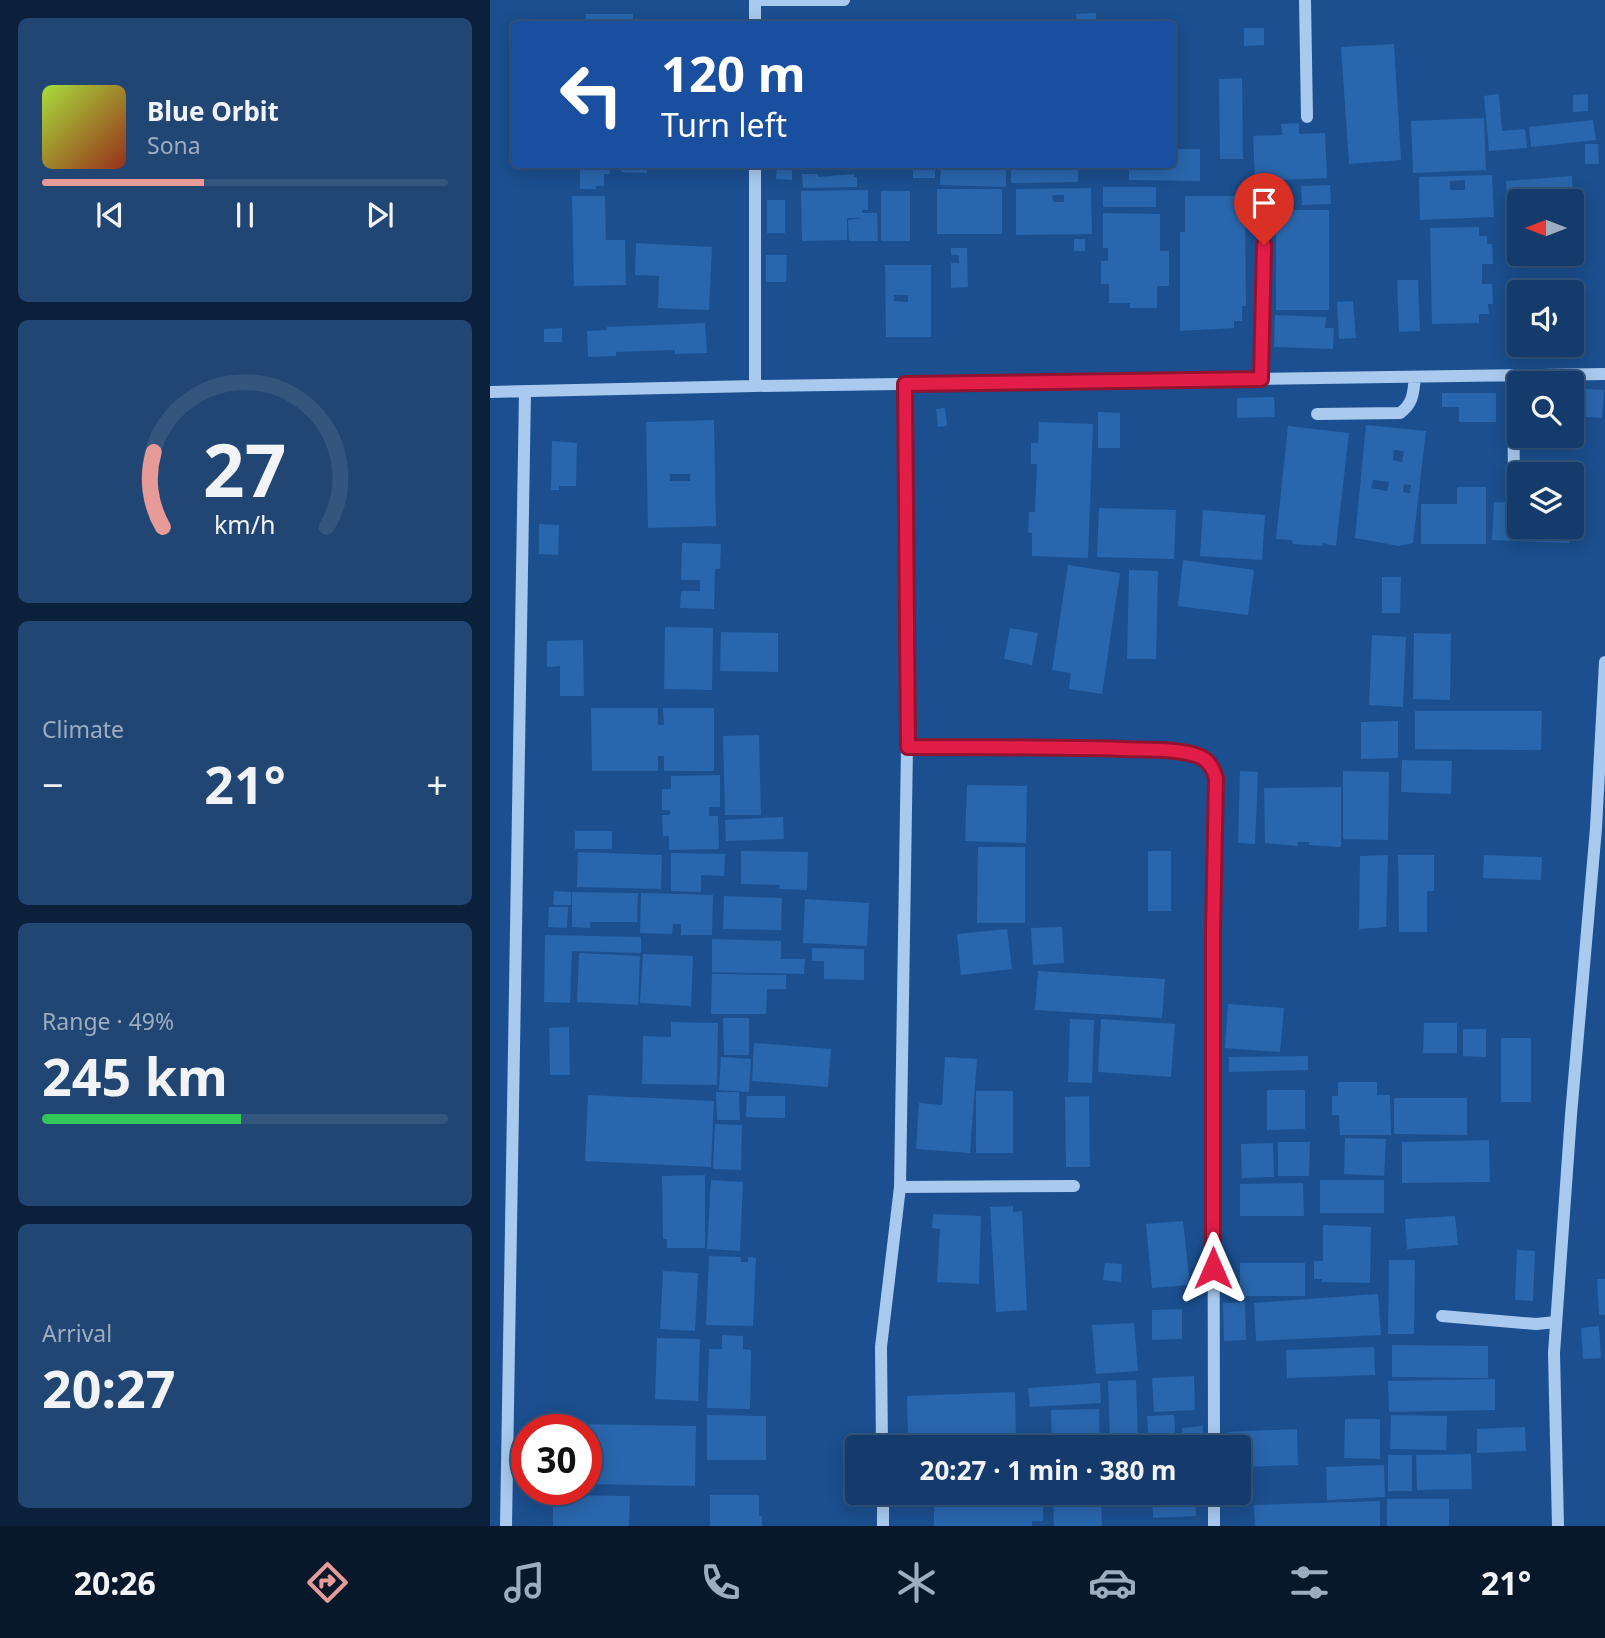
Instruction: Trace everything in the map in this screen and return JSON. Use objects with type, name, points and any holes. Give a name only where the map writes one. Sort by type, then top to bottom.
[{"type":"street","points":[[755,21],[755,0],[844,0]]},
{"type":"street","points":[[1305,0],[1307,117]]},
{"type":"street","points":[[755,168],[755,386]]},
{"type":"street","points":[[1261,379],[1264,221]]},
{"type":"street","points":[[1584,374],[1605,374]]},
{"type":"street","points":[[490,392],[1507,375]]},
{"type":"street","points":[[1317,415],[1400,413],[1413,399],[1415,377]]},
{"type":"street","points":[[882,1435],[881,1347],[900,1187],[908,747],[905,384]]},
{"type":"street","points":[[506,1526],[525,392]]},
{"type":"street","points":[[1558,1526],[1554,1353],[1595,828],[1605,662]]},
{"type":"street","points":[[908,747],[1007,746],[1156,751],[1199,756],[1208,761],[1213,769],[1216,778],[1213,932],[1213,1435]]},
{"type":"street","points":[[900,1187],[1074,1186]]},
{"type":"street","points":[[1443,1316],[1536,1324],[1556,1322]]},
{"type":"street","points":[[883,1505],[883,1526]]},
{"type":"street","points":[[1214,1505],[1214,1526]]},
{"type":"building","points":[[1096,13],[1096,21],[1077,21],[1076,14]]},
{"type":"building","points":[[586,14],[633,14],[633,21],[586,21]]},
{"type":"building","points":[[1244,28],[1264,28],[1264,45],[1244,46]]},
{"type":"building","points":[[1394,44],[1401,160],[1349,164],[1341,47]]},
{"type":"building","points":[[1242,78],[1243,159],[1220,159],[1219,79]]},
{"type":"building","points":[[1499,94],[1502,131],[1525,129],[1527,148],[1489,151],[1484,96]]},
{"type":"building","points":[[1588,94],[1588,111],[1573,112],[1573,95]]},
{"type":"building","points":[[1484,118],[1486,170],[1413,173],[1411,121]]},
{"type":"building","points":[[1593,120],[1596,140],[1531,147],[1529,127]]},
{"type":"building","points":[[1299,123],[1299,134],[1325,133],[1327,178],[1255,181],[1253,136],[1282,135],[1281,124]]},
{"type":"building","points":[[1585,144],[1598,144],[1599,164],[1585,164]]},
{"type":"building","points":[[1176,149],[1200,149],[1200,181],[1129,180],[1129,168],[1176,168]]},
{"type":"building","points":[[580,168],[610,168],[610,174],[604,174],[604,186],[580,189]]},
{"type":"building","points":[[621,168],[647,168],[647,173],[621,172]]},
{"type":"building","points":[[777,168],[792,168],[792,180],[776,179]]},
{"type":"building","points":[[798,168],[907,168],[907,170]]},
{"type":"building","points":[[913,168],[935,168],[935,178],[913,178]]},
{"type":"building","points":[[941,168],[1006,168],[1006,187],[940,185]]},
{"type":"building","points":[[1011,168],[1078,168],[1078,182],[1011,183]]},
{"type":"building","points":[[802,174],[818,174],[818,177],[854,174],[854,177],[857,177],[857,187],[803,188]]},
{"type":"building","points":[[1492,175],[1494,217],[1420,220],[1419,177]],"holes":[[[1465,180],[1465,190],[1450,190],[1450,181]]]},
{"type":"building","points":[[1572,176],[1573,189],[1507,189],[1507,195],[1506,181]]},
{"type":"building","points":[[1286,183],[1287,206],[1258,207],[1257,185]]},
{"type":"building","points":[[1330,185],[1331,204],[1302,205],[1301,186]]},
{"type":"building","points":[[1103,187],[1156,187],[1156,207],[1103,207]]},
{"type":"building","points":[[1091,188],[1092,234],[1016,235],[1016,189]],"holes":[[[1052,195],[1064,195],[1064,202],[1053,202]]]},
{"type":"building","points":[[937,189],[1002,189],[1002,234],[937,234]]},
{"type":"building","points":[[868,190],[868,210],[862,210],[862,213],[877,213],[878,241],[849,241],[848,220],[863,218],[847,218],[847,240],[802,241],[801,191]]},
{"type":"building","points":[[881,191],[910,191],[910,241],[881,241]]},
{"type":"building","points":[[572,196],[605,196],[606,240],[625,240],[626,285],[574,286]]},
{"type":"building","points":[[1185,196],[1245,196],[1246,306],[1242,306],[1242,321],[1234,321],[1234,328],[1180,331],[1180,232],[1185,232]]},
{"type":"building","points":[[767,200],[785,200],[785,233],[767,233]]},
{"type":"building","points":[[1276,210],[1329,210],[1329,310],[1276,310]]},
{"type":"building","points":[[1103,213],[1160,214],[1160,251],[1169,251],[1169,286],[1157,286],[1157,308],[1130,308],[1130,303],[1109,303],[1109,284],[1101,284],[1101,261],[1108,261],[1108,248],[1103,248]]},
{"type":"building","points":[[1479,227],[1479,236],[1487,236],[1487,244],[1492,244],[1493,264],[1482,264],[1482,284],[1492,284],[1493,304],[1488,304],[1489,314],[1479,314],[1479,323],[1432,324],[1430,228]]},
{"type":"building","points":[[1074,239],[1085,239],[1085,251],[1074,251]]},
{"type":"building","points":[[636,243],[712,247],[709,310],[658,308],[659,276],[635,275]]},
{"type":"building","points":[[951,248],[967,248],[968,287],[951,288],[951,263],[959,263],[959,255],[951,255]]},
{"type":"building","points":[[766,255],[787,255],[786,282],[766,282]]},
{"type":"building","points":[[885,265],[931,265],[931,337],[886,337]],"holes":[[[894,295],[908,295],[908,302],[894,301]]]},
{"type":"building","points":[[1397,280],[1418,280],[1420,331],[1399,332]]},
{"type":"building","points":[[1353,301],[1356,338],[1339,339],[1337,302]]},
{"type":"building","points":[[1275,315],[1326,317],[1325,328],[1334,328],[1333,349],[1274,347]]},
{"type":"building","points":[[705,323],[707,353],[675,354],[675,350],[616,352],[616,356],[588,357],[587,331],[607,330],[607,327]]},
{"type":"building","points":[[562,328],[562,342],[544,342],[544,329]]},
{"type":"building","points":[[1584,389],[1604,390],[1602,418],[1584,417]]},
{"type":"building","points":[[1442,393],[1496,393],[1496,422],[1459,422],[1459,407],[1442,407]]},
{"type":"building","points":[[1274,397],[1275,417],[1237,418],[1237,398]]},
{"type":"building","points":[[945,408],[947,426],[938,427],[936,409]]},
{"type":"building","points":[[1098,412],[1120,413],[1120,448],[1098,448]]},
{"type":"building","points":[[714,420],[716,526],[648,528],[646,422]],"holes":[[[670,474],[690,474],[690,481],[670,481]]]},
{"type":"building","points":[[1039,422],[1093,424],[1088,558],[1032,556],[1032,533],[1028,533],[1029,512],[1035,512],[1037,464],[1031,464],[1031,443],[1038,443]]},
{"type":"building","points":[[1366,425],[1426,431],[1413,543],[1399,546],[1355,538]],"holes":[[[1394,450],[1404,451],[1402,462],[1393,460]],[[1373,480],[1389,482],[1387,491],[1371,488]],[[1404,484],[1411,485],[1410,493],[1403,492]]]},
{"type":"building","points":[[1288,426],[1349,433],[1336,546],[1322,543],[1323,546],[1293,544],[1292,540],[1276,539]]},
{"type":"building","points":[[552,441],[577,443],[576,486],[559,486],[559,490],[551,490]]},
{"type":"building","points":[[1457,487],[1486,487],[1486,544],[1421,544],[1421,504],[1457,504]]},
{"type":"building","points":[[1494,502],[1507,503],[1507,539],[1569,539],[1569,543],[1492,540]]},
{"type":"building","points":[[1099,508],[1176,510],[1174,559],[1097,557]]},
{"type":"building","points":[[1203,510],[1265,515],[1262,560],[1200,556]]},
{"type":"building","points":[[539,524],[559,525],[558,555],[539,554]]},
{"type":"building","points":[[682,543],[721,544],[720,569],[715,569],[714,609],[680,608],[681,591],[700,591],[700,580],[681,580]]},
{"type":"building","points":[[1183,560],[1254,570],[1248,615],[1178,606]]},
{"type":"building","points":[[1068,565],[1120,573],[1102,694],[1069,689],[1071,673],[1052,670]]},
{"type":"building","points":[[1129,570],[1158,571],[1156,659],[1127,659]]},
{"type":"building","points":[[1382,577],[1401,577],[1400,613],[1382,613]]},
{"type":"building","points":[[665,627],[713,628],[712,690],[664,689]]},
{"type":"building","points":[[1010,628],[1038,633],[1032,665],[1004,659]]},
{"type":"building","points":[[721,632],[778,633],[778,672],[720,671]]},
{"type":"building","points":[[1414,633],[1451,634],[1450,700],[1413,699]]},
{"type":"building","points":[[1372,635],[1406,637],[1403,707],[1369,705]]},
{"type":"building","points":[[583,640],[584,696],[560,696],[560,666],[547,667],[547,641]]},
{"type":"building","points":[[591,708],[658,708],[658,725],[664,725],[663,708],[714,708],[714,771],[664,771],[664,756],[658,756],[658,771],[592,771]]},
{"type":"building","points":[[1415,711],[1542,711],[1541,750],[1415,749]]},
{"type":"building","points":[[1398,721],[1398,758],[1361,759],[1361,722]]},
{"type":"building","points":[[759,735],[761,815],[725,815],[723,736]]},
{"type":"building","points":[[1402,760],[1452,761],[1451,794],[1401,792]]},
{"type":"building","points":[[1240,771],[1258,772],[1255,844],[1238,843]]},
{"type":"building","points":[[1343,771],[1389,772],[1388,840],[1343,839]]},
{"type":"building","points":[[720,775],[720,807],[709,807],[709,816],[718,816],[719,849],[669,850],[669,836],[663,836],[662,815],[670,815],[670,810],[662,810],[662,789],[671,789],[671,776]]},
{"type":"building","points":[[967,785],[1027,786],[1026,843],[965,841]]},
{"type":"building","points":[[1341,787],[1341,847],[1309,845],[1309,842],[1298,842],[1298,846],[1265,843],[1264,788]]},
{"type":"building","points":[[783,817],[784,839],[726,841],[725,820]]},
{"type":"building","points":[[575,831],[612,831],[612,849],[575,849]]},
{"type":"building","points":[[978,847],[1025,847],[1025,923],[977,923]]},
{"type":"building","points":[[741,851],[808,852],[807,890],[779,889],[780,885],[741,884]]},
{"type":"building","points":[[1148,851],[1171,851],[1171,911],[1148,911]]},
{"type":"building","points":[[578,852],[662,855],[661,889],[577,887]]},
{"type":"building","points":[[671,853],[725,854],[724,876],[701,875],[701,892],[671,891]]},
{"type":"building","points":[[1388,855],[1386,927],[1359,929],[1360,856]]},
{"type":"building","points":[[1398,855],[1434,855],[1434,891],[1427,891],[1427,932],[1399,932]]},
{"type":"building","points":[[1484,855],[1542,857],[1541,880],[1483,878]]},
{"type":"building","points":[[554,891],[571,892],[571,905],[553,905]]},
{"type":"building","points":[[572,892],[638,893],[637,922],[590,922],[590,928],[572,927]]},
{"type":"building","points":[[641,893],[713,895],[712,935],[681,935],[681,924],[673,924],[672,934],[640,933]]},
{"type":"building","points":[[724,896],[782,898],[781,930],[723,929]]},
{"type":"building","points":[[805,899],[869,903],[867,946],[803,943]]},
{"type":"building","points":[[549,907],[568,907],[567,928],[548,927]]},
{"type":"building","points":[[1062,927],[1064,963],[1033,965],[1031,928]]},
{"type":"building","points":[[1007,929],[1012,969],[961,975],[957,934]]},
{"type":"building","points":[[545,935],[641,937],[641,953],[572,951],[570,1003],[544,1002]]},
{"type":"building","points":[[712,939],[781,941],[781,959],[805,959],[804,974],[712,972]]},
{"type":"building","points":[[812,948],[864,949],[864,980],[824,979],[824,961],[812,961]]},
{"type":"building","points":[[579,953],[640,956],[638,1005],[577,1002]]},
{"type":"building","points":[[643,954],[693,956],[691,1006],[640,1003]]},
{"type":"building","points":[[1038,971],[1165,979],[1162,1018],[1035,1010]]},
{"type":"building","points":[[712,974],[786,975],[786,989],[767,989],[766,1014],[711,1014]]},
{"type":"building","points":[[1228,1004],[1284,1008],[1280,1052],[1225,1048]]},
{"type":"building","points":[[723,1018],[749,1018],[749,1055],[724,1055]]},
{"type":"building","points":[[1070,1019],[1094,1020],[1092,1083],[1068,1082]]},
{"type":"building","points":[[1101,1019],[1175,1024],[1171,1077],[1098,1072]]},
{"type":"building","points":[[671,1022],[718,1023],[717,1085],[642,1084],[643,1036],[671,1037]]},
{"type":"building","points":[[1424,1023],[1457,1023],[1457,1053],[1423,1053]]},
{"type":"building","points":[[569,1027],[570,1075],[550,1075],[549,1028]]},
{"type":"building","points":[[1463,1029],[1486,1029],[1486,1057],[1463,1056]]},
{"type":"building","points":[[1501,1038],[1531,1038],[1531,1102],[1501,1102]]},
{"type":"building","points":[[754,1043],[831,1049],[828,1087],[752,1081]]},
{"type":"building","points":[[1308,1056],[1308,1070],[1229,1072],[1229,1057]]},
{"type":"building","points":[[721,1057],[751,1059],[749,1092],[719,1090]]},
{"type":"building","points":[[945,1057],[977,1059],[970,1153],[916,1149],[919,1103],[942,1105]]},
{"type":"building","points":[[1338,1082],[1377,1082],[1377,1095],[1390,1095],[1391,1135],[1340,1135],[1339,1115],[1332,1115],[1332,1096],[1338,1096]]},
{"type":"building","points":[[1267,1090],[1305,1090],[1305,1129],[1267,1130]]},
{"type":"building","points":[[976,1091],[1013,1091],[1013,1153],[976,1153]]},
{"type":"building","points":[[716,1092],[739,1092],[740,1120],[717,1120]]},
{"type":"building","points":[[588,1095],[714,1101],[711,1167],[585,1161]]},
{"type":"building","points":[[747,1096],[785,1096],[785,1118],[746,1117]]},
{"type":"building","points":[[1089,1096],[1090,1167],[1066,1167],[1065,1097]]},
{"type":"building","points":[[1394,1098],[1467,1098],[1467,1135],[1394,1134]]},
{"type":"building","points":[[715,1124],[742,1125],[741,1170],[713,1169]]},
{"type":"building","points":[[1345,1138],[1386,1139],[1384,1176],[1344,1174]]},
{"type":"building","points":[[1489,1140],[1490,1182],[1402,1183],[1402,1142]]},
{"type":"building","points":[[1278,1142],[1310,1142],[1309,1176],[1278,1176]]},
{"type":"building","points":[[1273,1143],[1274,1177],[1242,1178],[1241,1144]]},
{"type":"building","points":[[705,1175],[705,1248],[667,1248],[667,1239],[663,1239],[662,1176]]},
{"type":"building","points":[[711,1180],[743,1182],[740,1251],[707,1249]]},
{"type":"building","points":[[1320,1180],[1384,1180],[1384,1213],[1320,1213]]},
{"type":"building","points":[[1303,1183],[1304,1216],[1240,1216],[1240,1184]]},
{"type":"building","points":[[1013,1206],[1013,1212],[1022,1211],[1027,1310],[996,1312],[990,1207]]},
{"type":"building","points":[[933,1214],[981,1216],[979,1284],[937,1282],[940,1229],[932,1228]]},
{"type":"building","points":[[1455,1216],[1458,1245],[1407,1249],[1405,1219]]},
{"type":"building","points":[[1183,1221],[1190,1285],[1152,1288],[1146,1224]]},
{"type":"building","points":[[1323,1225],[1371,1227],[1370,1283],[1322,1282],[1322,1279],[1314,1279],[1314,1261],[1323,1261]]},
{"type":"building","points":[[1517,1250],[1535,1251],[1533,1301],[1515,1300]]},
{"type":"building","points":[[709,1256],[741,1257],[741,1262],[748,1262],[748,1257],[756,1258],[753,1326],[706,1325]]},
{"type":"building","points":[[1389,1260],[1415,1260],[1414,1334],[1388,1334]]},
{"type":"building","points":[[1105,1263],[1122,1264],[1121,1282],[1103,1280]]},
{"type":"building","points":[[1240,1263],[1305,1263],[1305,1296],[1240,1296]]},
{"type":"building","points":[[663,1271],[698,1273],[695,1331],[660,1329]]},
{"type":"building","points":[[1597,1279],[1605,1279],[1605,1315],[1599,1315]]},
{"type":"building","points":[[1378,1294],[1381,1335],[1256,1341],[1254,1303]]},
{"type":"building","points":[[1245,1302],[1246,1340],[1224,1341],[1223,1303]]},
{"type":"building","points":[[1182,1309],[1182,1339],[1152,1340],[1152,1310]]},
{"type":"building","points":[[1134,1323],[1138,1371],[1096,1374],[1092,1325]]},
{"type":"building","points":[[1599,1326],[1601,1358],[1583,1359],[1581,1328]]},
{"type":"building","points":[[722,1335],[743,1336],[743,1349],[751,1350],[750,1409],[707,1408],[709,1349],[722,1349]]},
{"type":"building","points":[[657,1338],[700,1339],[698,1401],[655,1399]]},
{"type":"building","points":[[1392,1345],[1488,1346],[1488,1378],[1392,1377]]},
{"type":"building","points":[[1374,1347],[1375,1375],[1287,1378],[1286,1350]]},
{"type":"building","points":[[1194,1376],[1195,1410],[1154,1412],[1152,1378]]},
{"type":"building","points":[[1495,1379],[1495,1410],[1389,1412],[1388,1381]]},
{"type":"building","points":[[1136,1380],[1138,1435],[1110,1435],[1108,1381]]},
{"type":"building","points":[[1100,1383],[1101,1403],[1030,1407],[1028,1388]]},
{"type":"building","points":[[1015,1392],[1016,1434],[908,1435],[907,1396]]},
{"type":"building","points":[[1099,1409],[1100,1435],[1052,1435],[1051,1410]]},
{"type":"building","points":[[707,1415],[766,1416],[766,1460],[707,1460]]},
{"type":"building","points":[[1174,1415],[1175,1435],[1148,1435],[1147,1416]]},
{"type":"building","points":[[1391,1415],[1447,1416],[1446,1450],[1390,1449]]},
{"type":"building","points":[[1345,1419],[1380,1419],[1380,1459],[1344,1458]]},
{"type":"building","points":[[602,1424],[696,1426],[695,1486],[602,1484]]},
{"type":"building","points":[[1203,1426],[1203,1435],[1182,1435],[1182,1428]]},
{"type":"building","points":[[1525,1427],[1526,1451],[1477,1453],[1477,1429]]},
{"type":"building","points":[[1297,1429],[1298,1465],[1251,1467],[1251,1435],[1228,1435],[1228,1432]]},
{"type":"building","points":[[1471,1454],[1472,1489],[1417,1490],[1416,1455]]},
{"type":"building","points":[[1388,1455],[1412,1455],[1412,1491],[1388,1491]]},
{"type":"building","points":[[1384,1465],[1385,1497],[1327,1500],[1326,1467]]},
{"type":"building","points":[[710,1495],[759,1495],[762,1526],[710,1526]]},
{"type":"building","points":[[602,1496],[630,1496],[629,1526],[553,1526],[553,1505],[602,1505]]},
{"type":"building","points":[[1387,1499],[1449,1499],[1449,1526],[1387,1526]]},
{"type":"building","points":[[1380,1501],[1380,1526],[1255,1526],[1254,1505]]},
{"type":"building","points":[[934,1505],[1043,1505],[1043,1521],[1032,1521],[1032,1526],[934,1526]]},
{"type":"building","points":[[1053,1505],[1101,1505],[1102,1526],[1054,1526]]},
{"type":"building","points":[[1152,1505],[1196,1505],[1196,1516],[1153,1518]]},
{"type":"route","points":[[1213,1268],[1216,778],[1213,769],[1208,761],[1189,753],[1007,746],[908,747],[905,384],[1261,379],[1264,245]]}]
